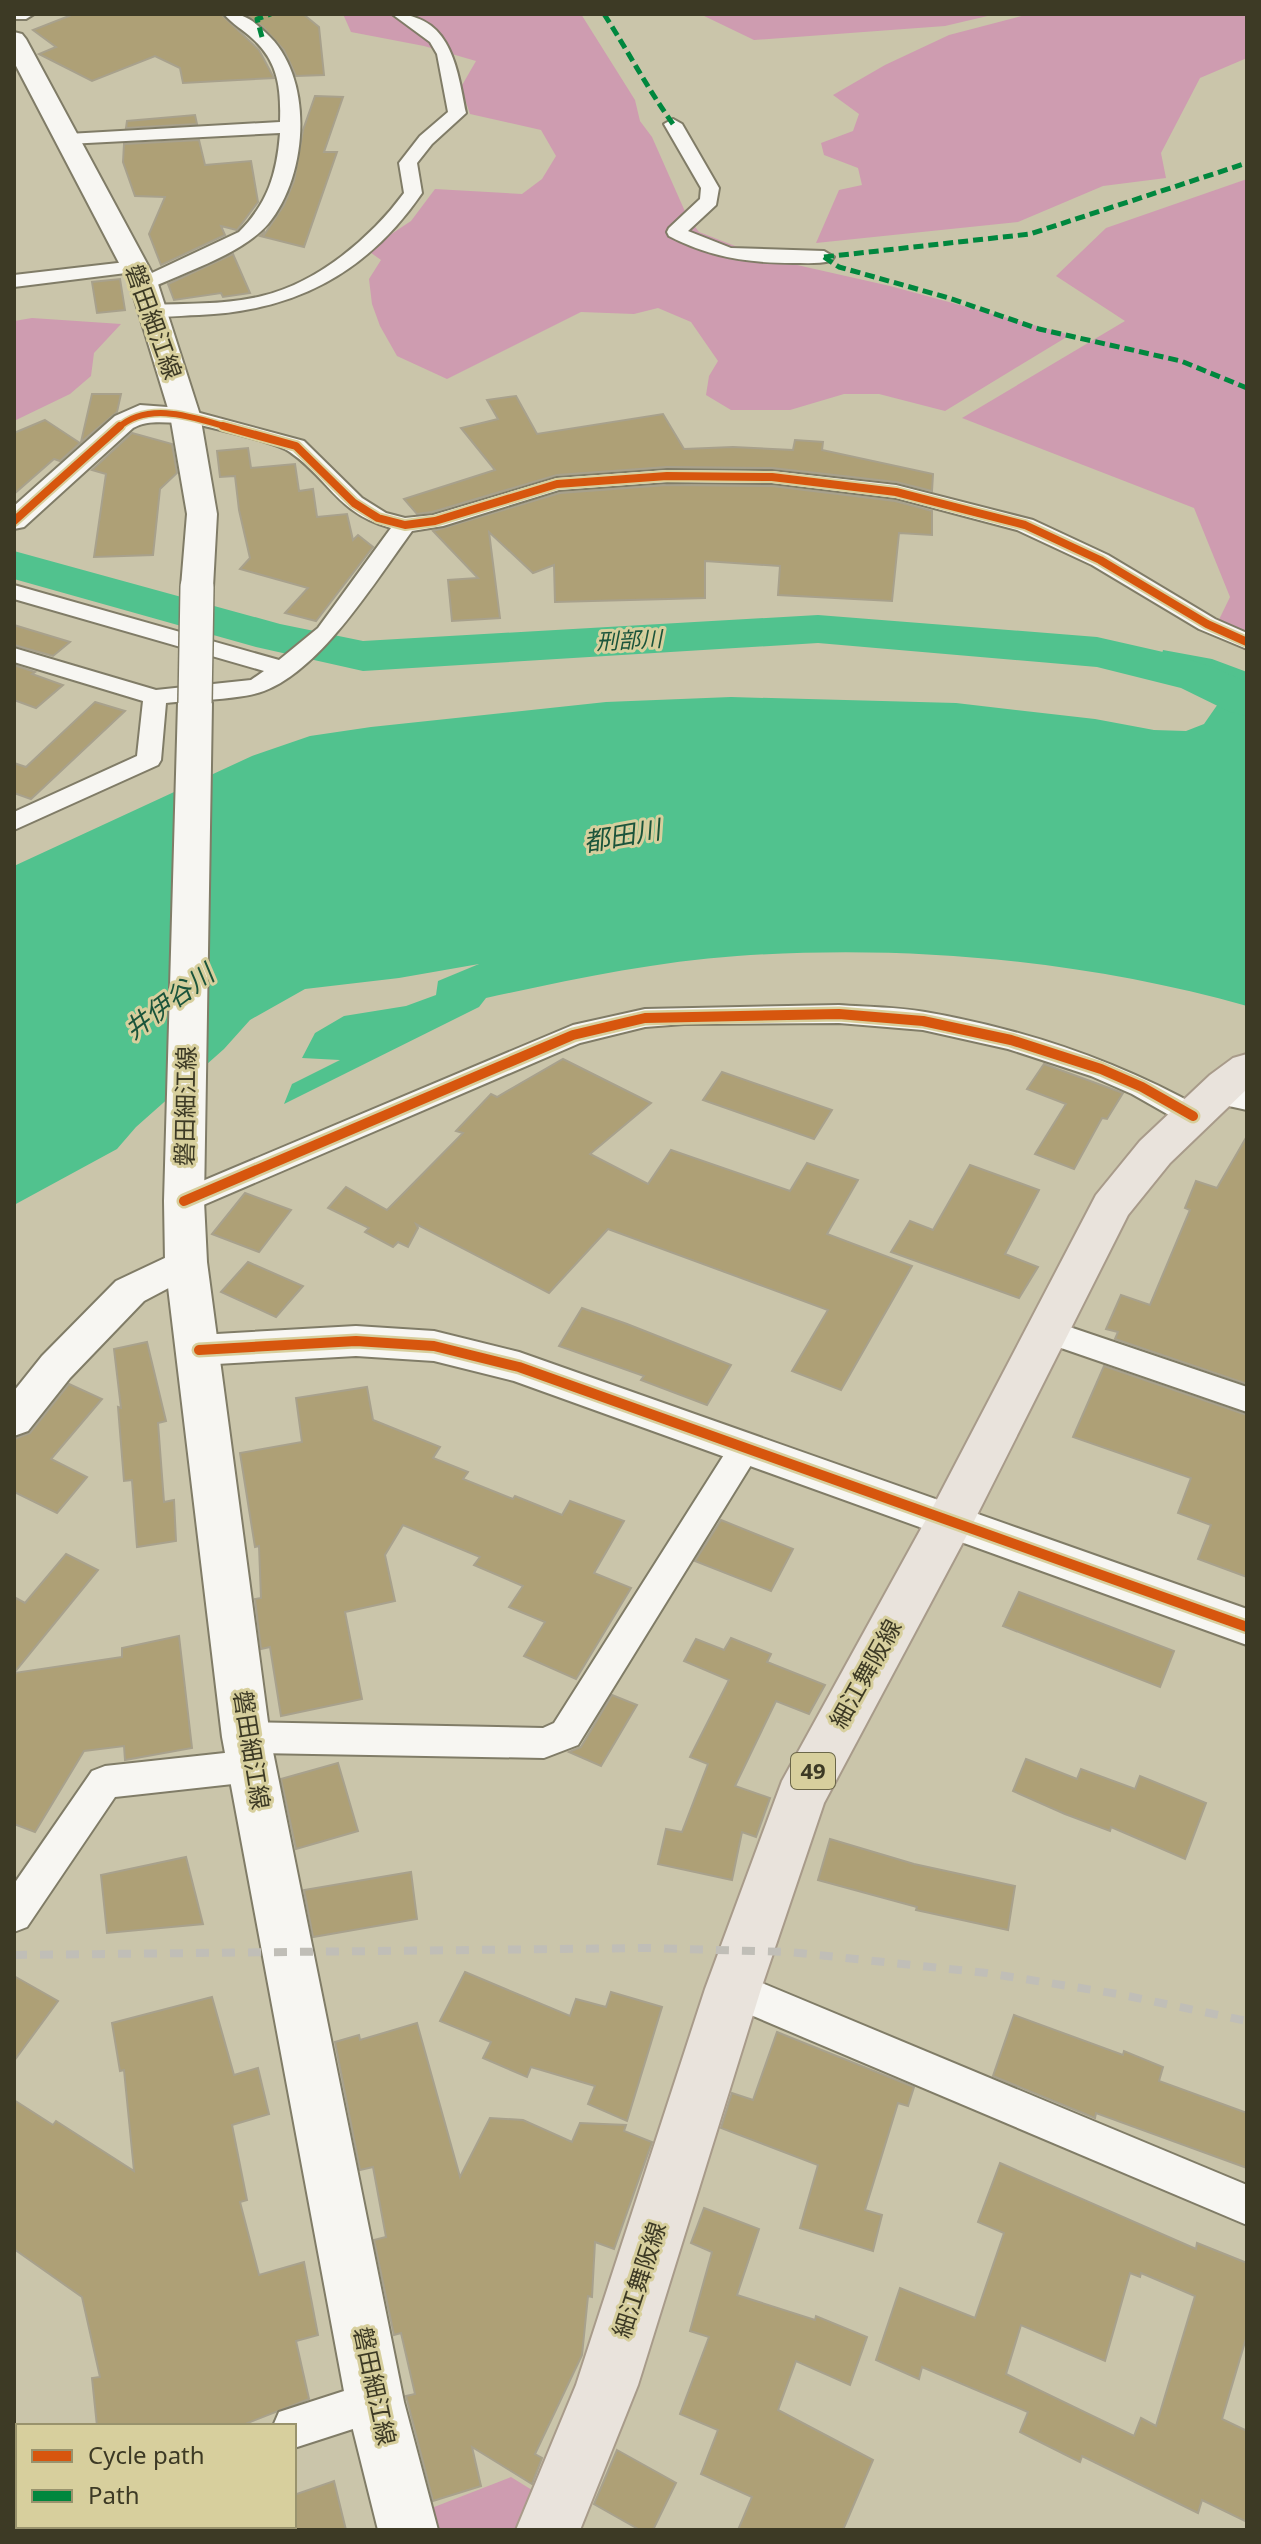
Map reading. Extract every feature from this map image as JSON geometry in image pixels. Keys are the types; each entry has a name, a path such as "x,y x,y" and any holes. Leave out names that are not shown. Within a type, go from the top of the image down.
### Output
{"main road":[{"name":"磐田細江線","path":"14,39 143,287 185,415 202,514 193,763 184,1191 186,1262 248,1751 375,2402 408,2530"},
{"name":"細江舞阪線","path":"548,2530 607,2385 733,1989 800,1797 951,1519 1111,1206 1155,1152 1225,1093"}],"street":[{"path":"14,14 26,14"},
{"path":"143,287 246,236 259,223 279,191 289,127 282,63 262,37 232,14"},
{"path":"14,281 143,287 268,301 303,288 373,240 402,210 413,193 408,163 426,140 457,113 446,54 436,39 400,14"},
{"path":"673,124 710,188 709,201 676,232 698,244 733,256 824,257"},
{"path":"68,139 289,127"},
{"path":"14,521 124,422 140,413 185,415 296,446 354,503 378,518 405,525 435,521 557,484 667,476 772,477 896,492 1025,525 1100,560 1207,624 1247,642"},
{"path":"14,655 155,697 257,686 287,666 326,633 405,525"},
{"path":"14,592 287,666"},
{"path":"14,822 149,760 155,697"},
{"path":"184,1191 573,1035 645,1018 738,1012 839,1014 923,1021 1011,1040 1101,1069 1142,1087 1225,1093"},
{"path":"14,1420 56,1367 130,1291 186,1262"},
{"path":"1046,1331 1247,1400"},
{"path":"199,1350 356,1341 434,1346 519,1367 1247,1627"},
{"path":"14,1915 105,1782 248,1751 544,1743 566,1734 745,1448"},
{"path":"733,1989 1247,2205"},
{"path":"296,2426 375,2402"}],"shaded area":[{"path":"343,14 581,14 635,100 640,121 652,137 687,216 699,232 766,258 890,286 1070,335 945,411 879,394 844,394 790,410 731,410 706,395 709,376 718,361 691,322 658,308 634,314 581,312 447,379 397,356 372,304 369,279 381,260 367,250 411,221 435,189 522,194 542,179 556,156 541,130 470,114 461,87 476,61 424,46 351,32"},
{"path":"700,14 996,14 945,26 754,40"},
{"path":"1029,14 1247,14 1247,58 1200,78 1161,153 1166,178 1103,186 1018,222 816,243 839,190 862,185 858,168 824,155 821,143 853,131 859,114 833,95 885,65 949,35"},
{"path":"1247,179 1247,640 1213,632 1230,597 1194,508 962,418 1125,321 1056,276 1106,228"},
{"path":"32,318 121,324 94,353 91,376 70,394 14,421 14,321"},
{"path":"511,2477 540,2495 521,2530 434,2530 429,2509"}],"water":[{"path":"1163,650 1212,659 1247,672 1247,1006 1122,977 994,959 865,952 705,959 611,972 486,998 479,1007 284,1104 292,1084 340,1060 302,1058 315,1033 344,1016 406,1006 436,995 438,981 479,964 399,978 305,989 250,1020 224,1049 136,1127 117,1149 14,1205 14,866 252,756 310,736 371,727 606,702 731,697 956,703 1095,719 1154,730 1186,731 1204,724 1220,701 1209,690 1156,677"}],"building":[{"path":"74,14 221,14 259,50 274,78 183,83 180,68 155,56 92,81 39,54 56,47 33,30"},
{"path":"245,14 303,14 319,27 324,75 296,76 284,50 262,26"},
{"path":"315,96 343,97 324,152 337,152 304,247 260,236 264,232 264,235 284,205 294,181 303,130"},
{"path":"195,115 197,124 126,128 127,121"},
{"path":"199,140 205,165 251,161 258,202 237,230 221,226 225,235 161,265 149,234 165,197 135,196 123,162 124,144"},
{"path":"233,254 250,293 223,297 221,293 174,300 168,284"},
{"path":"120,279 125,310 97,313 92,282"},
{"path":"92,394 121,394 117,412 81,442"},
{"path":"516,396 537,434 663,414 684,449 733,447 793,450 795,440 823,442 822,450 933,474 932,491 896,482 772,468 667,467 557,475 417,514 404,499 495,470 461,428 498,419 487,400"},
{"path":"45,420 80,443 60,461 54,459 14,494 14,433"},
{"path":"132,433 172,444 177,473 160,489 153,555 94,557 106,474 92,470"},
{"path":"248,448 251,468 295,464 299,491 313,489 317,517 347,514 353,540 358,535 373,547 316,621 285,613 308,588 240,569 250,558 235,476 220,477 217,451"},
{"path":"667,485 772,486 895,501 932,511 932,535 899,533 892,601 778,595 780,566 705,561 705,598 555,602 554,565 533,573 489,532 500,618 452,621 448,580 478,578 433,531 560,493"},
{"path":"14,625 70,642 53,656 14,645"},
{"path":"14,665 63,685 36,708 14,700"},
{"path":"95,702 125,711 31,799 14,793 14,763 26,767"},
{"path":"563,1059 651,1103 590,1154 648,1184 671,1150 790,1191 807,1163 858,1180 827,1234 912,1266 841,1390 792,1371 828,1310 608,1229 549,1293 416,1224 418,1228 408,1247 398,1242 393,1247 365,1232 369,1228 328,1208 346,1187 387,1210 463,1133 456,1131 491,1094 497,1097"},
{"path":"1044,1064 1123,1093 1107,1119 1102,1118 1074,1169 1035,1154 1066,1104 1027,1089"},
{"path":"722,1072 832,1110 814,1139 703,1100"},
{"path":"1247,1136 1247,1384 1115,1339 1118,1332 1106,1329 1121,1295 1150,1305 1190,1210 1185,1208 1196,1181 1217,1188"},
{"path":"970,1165 1039,1190 1005,1254 1038,1267 1019,1298 891,1252 910,1221 933,1230"},
{"path":"245,1193 291,1210 259,1252 212,1234"},
{"path":"248,1262 303,1286 276,1317 221,1292"},
{"path":"582,1308 731,1365 707,1405 641,1380 644,1376 559,1346"},
{"path":"147,1342 166,1421 158,1423 164,1502 174,1500 176,1541 137,1547 132,1480 124,1481 118,1407 121,1408 114,1349"},
{"path":"1104,1366 1247,1415 1247,1577 1198,1559 1211,1525 1178,1513 1191,1478 1073,1437"},
{"path":"69,1384 102,1399 51,1459 87,1477 57,1513 14,1492 14,1439 30,1433"},
{"path":"367,1387 373,1420 440,1447 433,1458 468,1472 463,1479 562,1515 570,1501 624,1521 594,1573 631,1588 576,1679 524,1656 545,1622 509,1607 523,1586 474,1565 480,1557 403,1525 385,1555 395,1601 345,1612 362,1699 281,1716 270,1647 261,1649 255,1599 261,1598 259,1546 255,1547 240,1453 302,1442 296,1398"},
{"path":"721,1520 793,1549 771,1591 695,1561"},
{"path":"66,1554 98,1570 14,1673 14,1597 25,1603"},
{"path":"1019,1592 1174,1651 1160,1687 1003,1626"},
{"path":"179,1636 192,1748 125,1760 124,1746 84,1751 35,1832 14,1824 14,1673 122,1657 122,1648"},
{"path":"731,1638 771,1654 767,1662 825,1685 809,1714 776,1701 735,1786 770,1798 756,1837 742,1832 732,1880 658,1864 666,1829 682,1832 708,1764 690,1757 729,1680 684,1661 696,1639 724,1650"},
{"path":"612,1695 637,1705 601,1766 569,1752 581,1747"},
{"path":"1026,1759 1077,1779 1081,1769 1135,1789 1140,1776 1206,1803 1185,1859 1111,1827 1110,1831 1013,1791"},
{"path":"338,1763 358,1831 296,1849 281,1779"},
{"path":"830,1839 914,1864 1015,1886 1008,1930 916,1910 917,1907 818,1880"},
{"path":"186,1857 203,1924 107,1933 101,1875"},
{"path":"411,1872 417,1919 313,1937 304,1890"},
{"path":"465,1972 570,2016 576,1999 606,2007 611,1992 662,2007 627,2121 588,2104 595,2086 531,2067 527,2077 483,2058 491,2042 440,2021"},
{"path":"14,1976 58,2001 14,2061"},
{"path":"212,1997 234,2075 258,2068 269,2114 232,2125 247,2200 240,2202 259,2275 304,2262 318,2335 296,2341 309,2399 245,2424 97,2424 92,2378 100,2377 82,2297 14,2249 14,2100 53,2125 56,2121 134,2171 124,2070 120,2071 112,2023"},
{"path":"1014,2015 1163,2067 1159,2081 1247,2113 1247,2168 1096,2113 1095,2118 993,2076"},
{"path":"417,2023 460,2177 490,2118 523,2120 572,2142 580,2123 626,2125 624,2131 652,2142 614,2249 595,2242 592,2297 588,2296 582,2355 535,2454 542,2458 532,2484 472,2447 481,2486 433,2501 406,2396 415,2394 401,2333 394,2335 374,2240 386,2237 373,2167 360,2170 335,2042 359,2035 360,2040"},
{"path":"777,2032 914,2087 908,2106 898,2103 865,2210 882,2215 873,2251 800,2228 818,2165 721,2128 732,2093 753,2100"},
{"path":"1000,2163 1196,2249 1197,2243 1247,2263 1247,2335 1222,2419 1247,2431 1247,2522 1202,2500 1198,2513 1082,2456 1080,2462 1020,2432 1028,2412 922,2367 919,2379 876,2360 900,2288 975,2318 1004,2233 978,2222","holes":["1130,2273 1140,2277 1141,2273 1195,2296 1156,2426 1141,2418 1134,2436 1006,2374 1021,2325 1105,2361"]},
{"path":"704,2208 759,2229 737,2295 815,2320 816,2316 867,2337 850,2385 796,2361 778,2410 873,2460 843,2530 738,2530 752,2497 701,2474 718,2430 680,2414 709,2337 690,2331 712,2252 691,2243"},
{"path":"617,2450 676,2483 653,2530 640,2530 594,2504"},
{"path":"334,2481 346,2530 294,2530 296,2494"}],"waterway":[{"name":"刑部川","path":"14,565 273,637 363,656 818,629 1097,652 1155,664 1198,678 1247,701"}],"railway":[{"path":"14,1955 649,1948 790,1952 987,1973 1118,1994 1247,2021"}],"marked path":[{"path":"262,37 257,19 271,14"},
{"path":"604,14 639,68 643,82 673,124"},
{"path":"824,257 1030,234 1247,163"},
{"path":"824,257 839,267 949,298 1039,329 1181,361 1247,388"}],"cycle path":[{"path":"14,521 124,422 140,413 185,415 296,446 354,503 378,518 405,525 435,521 557,484 667,476 772,477 896,492 1025,525 1100,560 1207,624 1247,642"},
{"path":"184,1201 573,1035 645,1018 839,1014 923,1021 1011,1040 1101,1069 1142,1087 1193,1116"},
{"path":"199,1350 356,1341 434,1346 519,1367 1247,1627"}],"water label":[{"name":"都田川","path":"622,836"},
{"name":"井伊谷川","path":"169,1002"}]}
